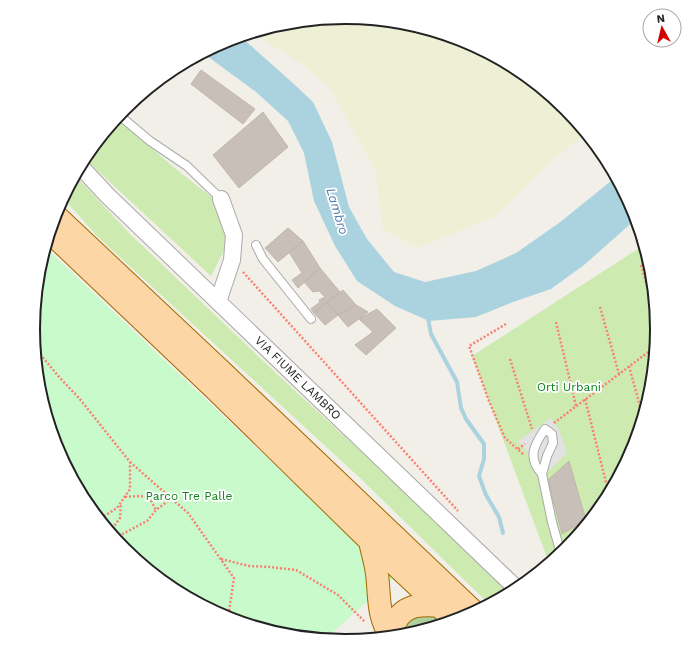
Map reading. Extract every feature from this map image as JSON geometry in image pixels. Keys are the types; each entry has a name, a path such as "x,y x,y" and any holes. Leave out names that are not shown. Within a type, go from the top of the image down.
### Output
{"main road":[{"path":"60,221 221,371 469,608"},
{"path":"54,236 214,388 370,541 447,613"},
{"path":"370,541 377,574 379,609 387,631"},
{"path":"393,630 395,622 402,612 414,606 428,605 447,613"}],"street":[{"name":"VIA FIUME LAMBRO","path":"84,171 107,196 512,584"},
{"path":"218,302 232,260 234,235 221,199"}],"lane":[{"path":"124,119 150,141 187,166 221,199"},
{"path":"256,245 263,259 311,319"},
{"path":"542,474 535,467 533,451 536,441 545,429 552,434 553,443 547,456 542,474 559,547"}],"path":[{"path":"232,260 460,513"},
{"path":"641,265 646,281"},
{"path":"600,307 619,374"},
{"path":"556,322 576,406"},
{"path":"506,324 469,346 489,401 505,438 518,449 649,352"},
{"path":"42,356 79,398 130,462 188,513 234,578 229,611"},
{"path":"510,359 534,437"},
{"path":"629,366 640,407"},
{"path":"585,399 607,485"},
{"path":"104,516 117,508 130,489 130,462"},
{"path":"124,497 149,497 156,510"},
{"path":"120,535 147,521 156,510 172,498"},
{"path":"113,527 120,518 121,502"},
{"path":"221,559 249,566 296,570 338,595 368,626"}],"green space":[{"path":"345,24 385,27 424,34 480,55 514,75 531,87 561,113 582,137 550,163 494,217 417,248 383,230 375,170 331,90 302,64 257,37 305,27"},
{"path":"121,122 171,165 220,204 227,245 211,276 89,163 103,143"},
{"path":"79,179 129,233 505,588 485,600 359,477 98,237 67,203"},
{"name":"Orti Urbani","path":"639,248 647,289 650,329 647,369 640,408 627,446 609,482 587,515 561,545 547,557 472,356"},
{"name":"Parco Tre Palle","path":"50,251 394,578 331,633 305,631 266,624 210,603 159,571 129,545 103,515 71,464 50,408 43,369 40,329 43,289"},
{"path":"432,610 441,619 403,628 408,614"}],"shaded area":[{"path":"551,418 559,430 567,453 546,474 518,441"}],"water":[{"name":"Lambro","path":"245,41 313,102 332,142 349,207 367,239 394,272 425,282 476,271 516,253 559,223 611,181 619,194 631,223 584,265 551,289 476,317 429,321 395,306 357,281 335,246 314,201 304,153 288,121 256,92 208,56"}],"building":[{"path":"201,70 255,109 243,124 191,84"},
{"path":"263,112 288,147 239,188 213,155"},
{"path":"288,228 303,241 278,262 265,248"},
{"path":"303,241 320,268 298,288 292,280 302,273 289,252"},
{"path":"320,268 340,292 314,313 311,309 320,302 319,300 325,297 319,291 313,292 304,282"},
{"path":"343,290 356,305 338,315 327,302"},
{"path":"327,302 338,315 325,325 314,313"},
{"path":"356,305 368,312 348,327 338,315"},
{"path":"377,309 396,328 366,355 355,345 373,332 359,319"},
{"path":"569,461 585,517 579,524 562,534 548,480"}],"waterway":[{"path":"428,318 431,334 457,382 461,408 466,419 484,444 484,459 479,476 486,495 499,517 503,533"}]}
